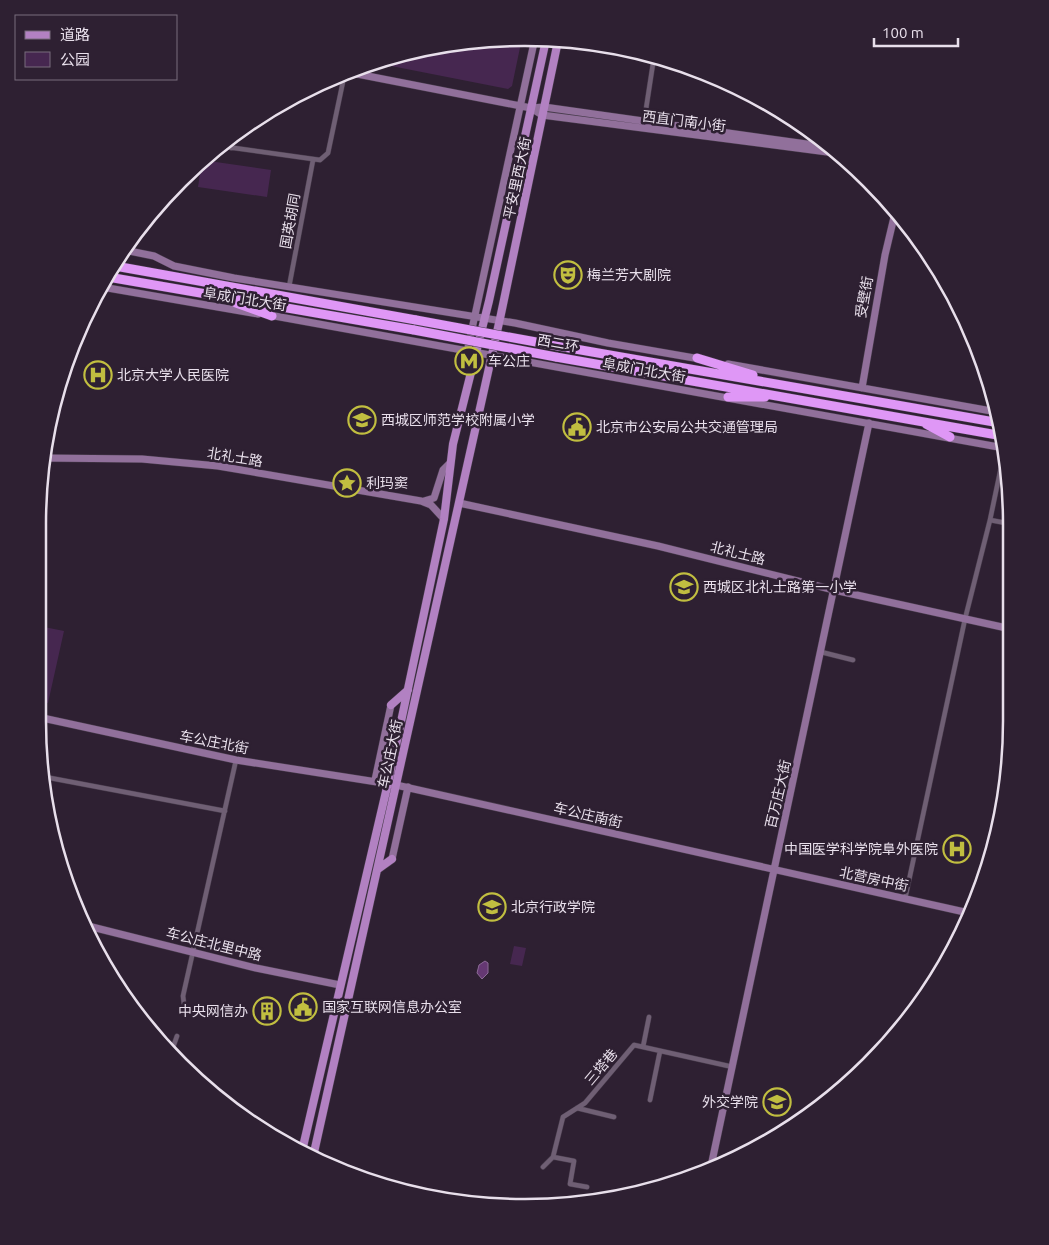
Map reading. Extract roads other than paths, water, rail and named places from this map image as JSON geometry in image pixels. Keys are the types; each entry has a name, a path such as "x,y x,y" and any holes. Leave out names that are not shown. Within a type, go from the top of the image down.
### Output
{"highway":[{"name":"西二环","path":"121,267 415,325 556,357 787,396 995,434"},
{"name":"西二环","path":"115,278 558,346 991,422"},
{"path":"210,294 272,316"},
{"path":"697,358 789,386"},
{"path":"728,397 787,396"},
{"path":"919,421 950,437"}],"main road":[{"name":"平安里西大街","path":"471,353 484,318 545,47"},
{"name":"平安里西大街","path":"491,356 557,47"},
{"name":"车公庄大街","path":"305,1145 340,985 388,783 444,519 449,464 471,353"},
{"name":"车公庄大街","path":"315,1150 491,356"},
{"path":"391,705 408,690"},
{"path":"378,869 392,859"}],"street":[{"path":"471,353 474,317 533,46"},
{"path":"644,125 653,64"},
{"name":"西直门南小街","path":"362,75 531,108 544,107 644,125 824,151"},
{"path":"231,148 320,160 328,153 344,82"},
{"name":"西直门南小街","path":"531,108 542,115 817,146"},
{"name":"国英胡同","path":"289,287 312,160"},
{"name":"受壁街","path":"862,388 885,255 894,221"},
{"name":"阜成门北大街","path":"132,252 154,256 174,266 289,287 564,332 608,343 989,410"},
{"name":"阜成门北大街","path":"108,288 728,397 996,446"},
{"name":"百万庄大街","path":"712,1160 870,423"},
{"name":"北礼士路","path":"51,458 142,459 218,466 421,501 431,505 444,519"},
{"path":"421,501 434,498 443,470 449,464"},
{"path":"905,899 965,619 1000,472"},
{"name":"北礼士路","path":"458,503 658,546 834,590 1003,627"},
{"path":"990,520 1003,522"},
{"path":"821,652 853,660"},
{"path":"375,780 391,705"},
{"name":"车公庄北街","path":"46,719 236,760 396,784"},
{"path":"184,1004 182,996 194,952 236,760"},
{"path":"50,778 225,811"},
{"name":"车公庄南街","path":"396,784 774,870"},
{"path":"392,859 408,787"},
{"name":"北营房中街","path":"774,870 962,912"},
{"name":"车公庄北里中路","path":"94,927 340,985"},
{"path":"649,1018 643,1047 733,1067"},
{"path":"174,1046 177,1036"},
{"name":"三塔巷","path":"553,1157 563,1117 585,1103 634,1045 643,1047"},
{"path":"650,1100 660,1051"},
{"path":"577,1108 614,1117"},
{"path":"543,1167 553,1157 574,1161 570,1184 587,1188"}],"place":[{"name":"梅兰芳大剧院","path":"568,275"},
{"name":"车公庄","path":"469,361"},
{"name":"北京大学人民医院","path":"98,375"},
{"name":"西城区师范学校附属小学","path":"362,420"},
{"name":"北京市公安局公共交通管理局","path":"577,427"},
{"name":"利玛窦","path":"347,483"},
{"name":"西城区北礼士路第一小学","path":"684,587"},
{"name":"中国医学科学院阜外医院","path":"957,849"},
{"name":"北京行政学院","path":"492,907"},
{"name":"国家互联网信息办公室","path":"303,1007"},
{"name":"中央网信办","path":"267,1011"},
{"name":"外交学院","path":"777,1102"}]}
